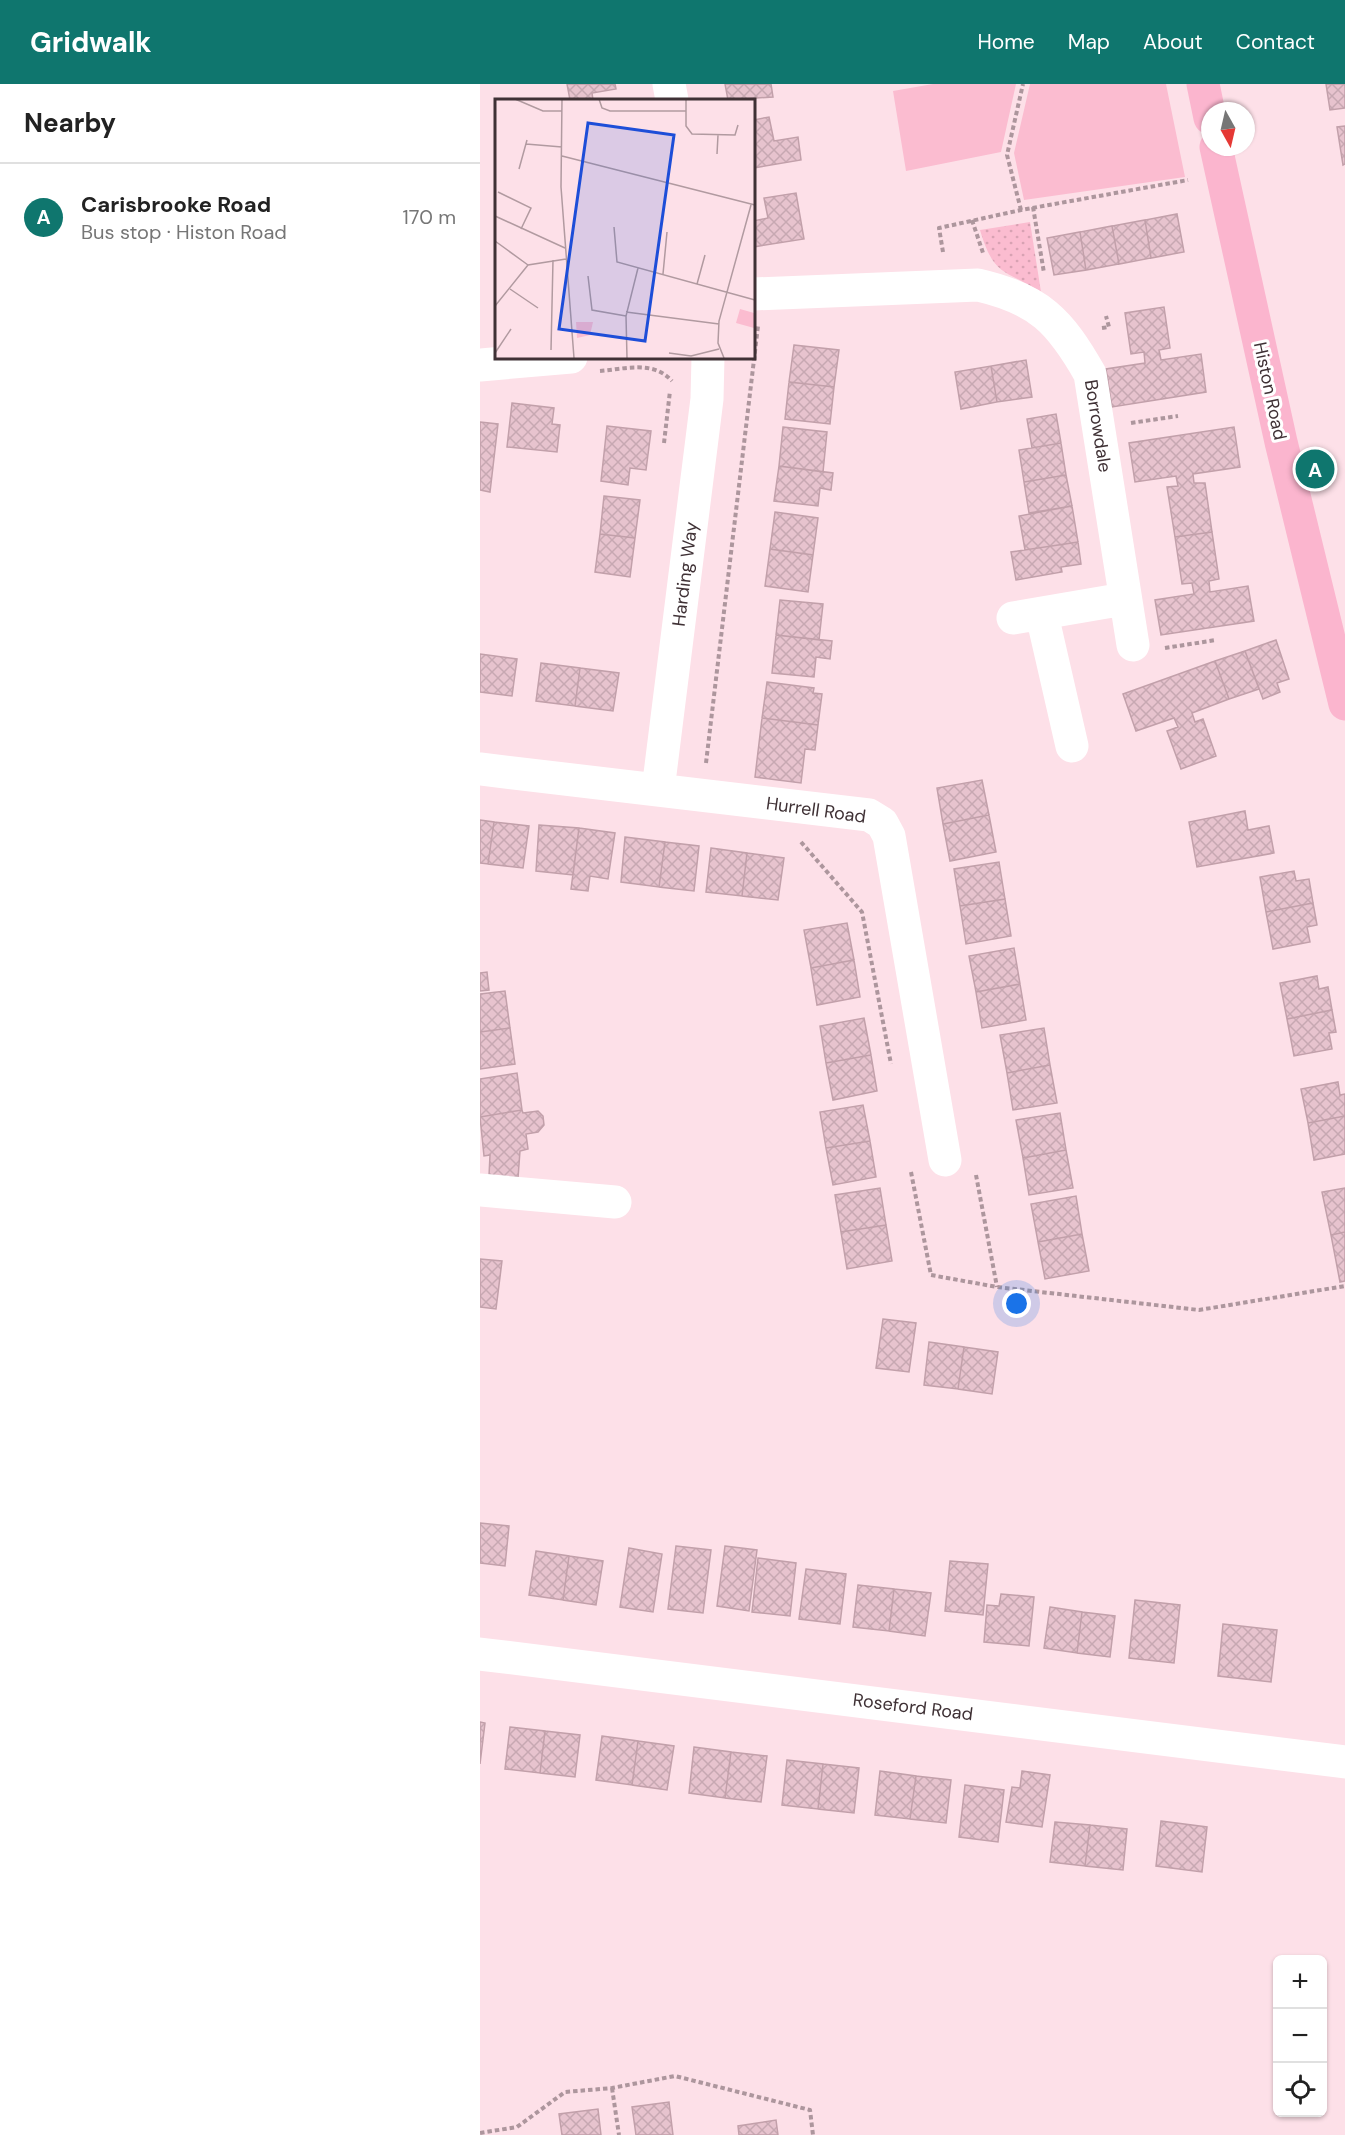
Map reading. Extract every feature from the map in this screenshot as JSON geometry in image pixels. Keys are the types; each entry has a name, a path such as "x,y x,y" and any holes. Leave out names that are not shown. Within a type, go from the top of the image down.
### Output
{"main road":[{"path":"1203,84 1207,102"},
{"name":"Histon Road","path":"1218,156 1281,442 1345,704"}],"street":[{"path":"669,84 672,99"},
{"name":"Borrowdale","path":"755,309 950,285 986,287 1028,302 1050,316 1074,344 1090,374 1124,599 1143,648"},
{"name":"Harding Way","path":"658,790 707,399 708,358"},
{"path":"480,365 582,365"},
{"path":"1072,746 1027,616 1124,599"},
{"name":"Hurrell Road","path":"480,769 869,814 882,823 889,836 960,1165"},
{"path":"486,1190 615,1202"},
{"name":"Roseford Road","path":"480,1654 1345,1762"}],"path":[{"path":"1021,210 1007,155 1023,84"},
{"path":"950,285 939,228 1033,207 1190,180"},
{"path":"1033,207 1046,282"},
{"path":"705,770 750,358"},
{"path":"582,365 646,367 659,370 672,380 663,450"},
{"path":"1119,425 1178,416"},
{"path":"1143,648 1216,640"},
{"path":"797,838 862,912 893,1076"},
{"path":"960,1165 997,1287"},
{"path":"911,1170 931,1275 997,1287 1199,1310 1345,1286"},
{"path":"480,2133 517,2127 565,2092 612,2088 675,2076 810,2110 813,2135"},
{"path":"612,2088 619,2135"}],"shaded area":[{"path":"933,84 1016,84 1001,152 906,171 893,91"},
{"path":"1030,84 1166,84 1185,177 1024,200 1014,153"},
{"path":"1030,222 1041,292 1009,275 996,264 990,256 980,230"}],"building":[{"path":"567,84 615,84 616,89 592,93 593,99 570,99"},
{"path":"725,84 771,84 773,97 728,99"},
{"path":"1326,84 1345,84 1345,108 1330,110"},
{"path":"769,117 774,141 798,137 801,160 754,168 754,120"},
{"path":"1345,126 1345,164 1343,165 1337,127"},
{"path":"796,193 804,239 754,247 754,221 768,218 764,198"},
{"path":"1177,214 1184,252 1151,258 1145,220"},
{"path":"1145,220 1151,258 1119,264 1112,226"},
{"path":"1112,226 1119,264 1086,270 1080,232"},
{"path":"1080,232 1086,270 1054,275 1047,238"},
{"path":"1164,307 1170,348 1159,350 1161,360 1201,354 1206,392 1112,407 1106,369 1145,363 1144,352 1131,354 1125,313"},
{"path":"794,345 839,350 834,387 789,382"},
{"path":"1026,360 1032,397 997,402 991,366"},
{"path":"991,366 997,402 961,409 955,372"},
{"path":"789,382 834,387 830,424 785,419"},
{"path":"512,403 554,408 552,424 560,425 557,452 507,447"},
{"path":"1056,414 1061,443 1032,448 1027,419"},
{"path":"480,422 498,424 490,492 480,490"},
{"path":"607,426 651,431 646,470 630,468 628,485 601,481"},
{"path":"783,427 827,432 823,472 779,466"},
{"path":"1234,427 1240,467 1193,474 1194,483 1205,483 1212,532 1175,537 1167,487 1178,486 1176,476 1135,482 1129,443"},
{"path":"1061,443 1066,475 1024,482 1019,450"},
{"path":"779,466 833,473 831,490 820,488 818,506 774,501"},
{"path":"1066,475 1072,506 1029,513 1024,482"},
{"path":"604,496 640,500 635,538 600,534"},
{"path":"1072,506 1078,542 1025,550 1019,516"},
{"path":"775,512 818,518 813,555 770,549"},
{"path":"1212,532 1219,579 1209,581 1210,592 1248,586 1254,621 1161,635 1155,600 1194,594 1192,583 1182,584 1175,537"},
{"path":"600,534 635,538 630,577 595,572"},
{"path":"1078,542 1081,564 1061,567 1062,572 1016,580 1011,552"},
{"path":"770,549 813,555 808,592 765,586"},
{"path":"780,600 823,604 819,640 776,635"},
{"path":"776,635 832,641 830,659 816,657 814,677 772,673"},
{"path":"1276,640 1289,679 1277,683 1280,692 1263,699 1245,651"},
{"path":"1245,651 1259,689 1229,699 1215,661"},
{"path":"480,654 517,659 512,696 480,692"},
{"path":"1215,661 1229,699 1192,713 1195,722 1203,719 1216,756 1181,769 1167,731 1178,727 1174,718 1136,731 1123,694"},
{"path":"541,663 580,668 575,706 536,701"},
{"path":"580,668 619,673 613,711 575,706"},
{"path":"767,682 814,688 813,693 822,694 818,725 762,718"},
{"path":"762,718 818,725 815,750 805,749 801,783 755,777"},
{"path":"982,780 989,815 943,824 937,788"},
{"path":"1245,811 1248,830 1269,826 1274,853 1197,867 1189,822"},
{"path":"989,815 996,852 950,861 943,824"},
{"path":"480,820 494,822 488,864 480,863"},
{"path":"494,822 529,826 523,868 488,864"},
{"path":"539,825 579,828 573,875 536,871"},
{"path":"579,828 615,833 608,879 590,876 588,891 571,889"},
{"path":"625,837 665,842 659,887 621,882"},
{"path":"665,842 699,846 694,891 659,887"},
{"path":"711,848 747,853 742,896 706,892"},
{"path":"747,853 784,858 778,900 742,896"},
{"path":"999,862 1005,899 960,906 954,869"},
{"path":"1294,871 1296,881 1309,879 1313,903 1266,912 1260,877"},
{"path":"1005,899 1011,936 966,944 960,906"},
{"path":"1313,903 1317,925 1307,927 1310,942 1273,949 1266,912"},
{"path":"847,923 854,960 811,968 804,930"},
{"path":"1014,948 1020,984 976,992 969,956"},
{"path":"854,960 860,997 817,1005 811,968"},
{"path":"487,972 489,990 480,991 480,973"},
{"path":"1317,976 1319,989 1328,987 1332,1010 1287,1019 1280,983"},
{"path":"1020,984 1026,1020 982,1028 976,992"},
{"path":"505,991 510,1028 480,1032 480,994"},
{"path":"1332,1010 1336,1032 1329,1033 1332,1049 1294,1056 1287,1019"},
{"path":"864,1018 871,1055 826,1063 820,1026"},
{"path":"510,1028 515,1064 480,1069 480,1032"},
{"path":"1044,1028 1050,1065 1007,1073 1000,1035"},
{"path":"871,1055 877,1091 833,1100 826,1063"},
{"path":"1050,1065 1057,1103 1013,1110 1007,1073"},
{"path":"517,1073 522,1110 480,1117 480,1079"},
{"path":"1338,1082 1340,1095 1345,1094 1345,1116 1308,1123 1301,1089"},
{"path":"863,1105 870,1141 826,1148 820,1112"},
{"path":"522,1110 523,1113 538,1111 543,1116 544,1125 538,1132 526,1134 528,1149 520,1151 518,1178 489,1176 490,1155 484,1156 480,1117"},
{"path":"1060,1113 1066,1150 1023,1158 1016,1120"},
{"path":"1345,1116 1345,1154 1314,1160 1308,1123"},
{"path":"870,1141 876,1177 833,1185 826,1148"},
{"path":"1066,1150 1073,1188 1029,1195 1023,1158"},
{"path":"880,1188 886,1225 841,1232 835,1195"},
{"path":"1345,1188 1345,1232 1331,1235 1322,1192"},
{"path":"1076,1196 1082,1234 1038,1242 1031,1204"},
{"path":"886,1225 892,1261 847,1269 841,1232"},
{"path":"1345,1232 1345,1281 1340,1282 1331,1235"},
{"path":"1082,1234 1089,1271 1045,1279 1038,1242"},
{"path":"480,1259 502,1261 496,1309 480,1307"},
{"path":"883,1319 916,1323 909,1372 876,1368"},
{"path":"929,1342 964,1347 958,1389 924,1385"},
{"path":"964,1347 998,1352 992,1394 958,1389"},
{"path":"480,1523 509,1526 505,1566 480,1563"},
{"path":"676,1546 711,1550 703,1613 668,1609"},
{"path":"725,1546 757,1550 749,1611 717,1606"},
{"path":"629,1548 662,1554 653,1612 620,1607"},
{"path":"536,1551 569,1556 563,1600 529,1595"},
{"path":"569,1556 603,1561 596,1605 563,1600"},
{"path":"758,1558 796,1563 790,1616 752,1612"},
{"path":"950,1561 988,1564 983,1615 945,1611"},
{"path":"806,1569 846,1574 840,1624 799,1619"},
{"path":"858,1585 894,1589 889,1631 853,1627"},
{"path":"894,1589 931,1593 925,1636 889,1631"},
{"path":"1001,1594 1034,1597 1029,1646 984,1642 987,1605 999,1606"},
{"path":"1135,1600 1180,1605 1174,1663 1129,1658"},
{"path":"1050,1607 1082,1612 1077,1653 1044,1648"},
{"path":"1082,1612 1115,1616 1110,1657 1077,1653"},
{"path":"1223,1624 1277,1630 1271,1682 1218,1676"},
{"path":"480,1722 485,1723 480,1764"},
{"path":"510,1727 545,1731 540,1773 505,1769"},
{"path":"545,1731 580,1735 575,1777 540,1773"},
{"path":"602,1736 638,1741 632,1785 596,1780"},
{"path":"638,1741 674,1746 667,1790 632,1785"},
{"path":"694,1747 731,1752 725,1798 689,1793"},
{"path":"731,1752 767,1756 761,1802 725,1798"},
{"path":"787,1760 823,1764 818,1809 782,1805"},
{"path":"823,1764 859,1768 854,1813 818,1809"},
{"path":"880,1771 916,1776 910,1819 875,1815"},
{"path":"1022,1771 1050,1775 1042,1827 1006,1822 1012,1787 1020,1788"},
{"path":"916,1776 951,1780 946,1823 910,1819"},
{"path":"965,1785 1004,1790 998,1842 959,1837"},
{"path":"1161,1821 1207,1827 1202,1872 1156,1866"},
{"path":"1055,1822 1090,1825 1085,1866 1050,1862"},
{"path":"1090,1825 1127,1829 1123,1870 1085,1866"},
{"path":"669,2102 673,2135 636,2135 632,2107"},
{"path":"598,2109 601,2135 562,2135 559,2114"},
{"path":"776,2120 778,2135 739,2135 738,2126"}],"place":[{"name":"Carisbrooke Road","path":"1315,469"}]}
